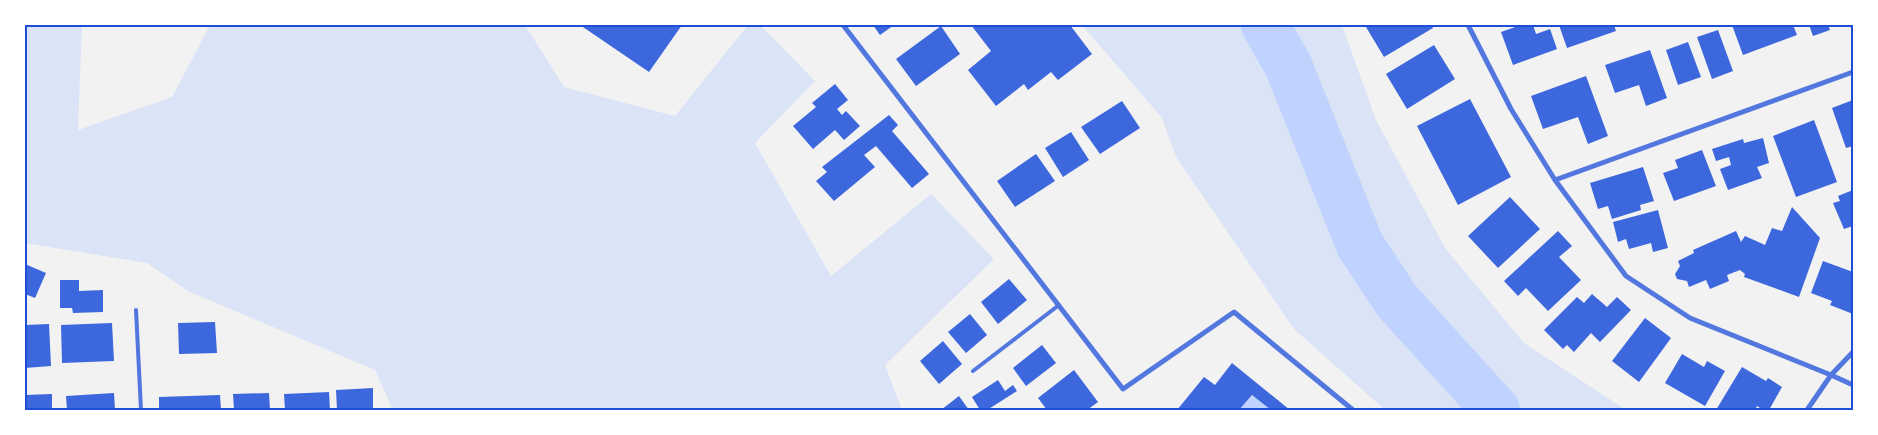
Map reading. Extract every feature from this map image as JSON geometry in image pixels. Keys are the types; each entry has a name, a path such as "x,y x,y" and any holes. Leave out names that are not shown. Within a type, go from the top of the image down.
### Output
{"street":[{"path":"844,25 1123,389 1234,312 1353,410"},
{"path":"1468,25 1511,109 1555,180 1626,276 1690,318 1853,385"},
{"path":"1555,180 1853,72"},
{"path":"1807,410 1831,375 1853,352"}],"lane":[{"path":"973,372 1059,305"},
{"path":"136,310 141,410"}],"shaded area":[{"path":"25,25 82,25 78,130 172,97 210,25 525,25 564,87 675,116 748,25 760,25 815,81 755,143 831,276 931,194 994,259 885,365 902,410 393,410 375,370 188,291 147,263 25,243"},
{"path":"1082,25 1342,25 1376,120 1445,248 1524,343 1626,410 1385,410 1294,329 1176,157 1162,118"}],"water":[{"path":"1252,395 1271,410 1239,410"}],"building":[{"path":"580,25 682,25 649,72"},
{"path":"873,25 894,25 880,35"},
{"path":"971,25 1070,25 1092,54 1058,80 1051,72 1028,90 1024,84 996,106 968,70 991,51"},
{"path":"1370,25 1432,25 1433,28 1384,57 1366,27"},
{"path":"1521,25 1533,25 1536,34 1550,29 1557,49 1513,65 1501,32"},
{"path":"1559,25 1614,25 1616,31 1567,48"},
{"path":"1732,25 1793,25 1797,35 1743,55"},
{"path":"1809,25 1828,25 1830,30 1813,36"},
{"path":"941,26 960,54 916,86 896,59"},
{"path":"1718,30 1733,71 1712,79 1697,37"},
{"path":"1688,42 1701,77 1678,85 1666,50"},
{"path":"1434,45 1455,79 1407,109 1386,74"},
{"path":"1650,50 1667,98 1646,106 1639,85 1615,93 1605,65"},
{"path":"1586,76 1608,136 1588,144 1578,117 1543,129 1531,96"},
{"path":"835,84 848,100 837,109 842,115 846,111 860,126 844,140 835,130 813,149 793,126 816,107 812,103"},
{"path":"1470,99 1511,177 1458,205 1417,126"},
{"path":"1853,100 1853,146 1846,148 1832,108"},
{"path":"1122,101 1140,128 1100,154 1081,127"},
{"path":"889,115 898,125 892,131 929,174 912,188 876,146 864,155 875,167 834,201 816,181 827,172 822,167"},
{"path":"1814,120 1837,182 1796,197 1773,136"},
{"path":"1071,132 1089,160 1063,177 1045,148"},
{"path":"1763,138 1769,163 1757,167 1762,178 1728,190 1720,169 1731,165 1729,157 1716,161 1712,149 1743,139 1744,143"},
{"path":"1702,150 1716,186 1674,201 1663,173 1678,168 1675,160"},
{"path":"1036,154 1055,181 1015,207 997,181"},
{"path":"1643,167 1654,201 1640,205 1641,210 1612,219 1608,206 1598,209 1590,183"},
{"path":"1853,190 1853,226 1844,229 1833,203 1840,201 1838,196"},
{"path":"1510,197 1540,229 1498,268 1468,236"},
{"path":"1792,207 1820,238 1799,297 1744,277 1745,274 1740,270 1727,275 1729,281 1710,289 1706,280 1689,287 1687,281 1677,279 1675,274 1680,266 1678,261 1694,253 1693,250 1736,231 1741,242 1745,236 1765,245 1772,228 1782,231"},
{"path":"1658,210 1668,248 1653,252 1651,243 1629,249 1626,239 1618,242 1613,222"},
{"path":"1558,231 1572,246 1559,257 1581,280 1548,311 1526,288 1518,296 1504,281"},
{"path":"1823,261 1853,272 1853,314 1830,305 1832,301 1811,293"},
{"path":"25,264 46,273 35,298 25,294"},
{"path":"1009,279 1027,300 998,324 981,302"},
{"path":"60,280 79,280 79,291 103,290 103,312 73,313 72,308 60,308"},
{"path":"1592,294 1607,307 1617,297 1631,310 1600,342 1591,333 1574,352 1567,345 1563,349 1544,330 1577,297 1584,303"},
{"path":"970,314 987,335 966,353 948,332"},
{"path":"1645,318 1671,338 1639,382 1612,361"},
{"path":"215,322 217,353 179,354 178,323"},
{"path":"112,323 114,361 62,363 61,325"},
{"path":"49,324 51,366 25,368 25,325"},
{"path":"943,341 962,364 939,384 920,361"},
{"path":"1042,345 1056,363 1026,386 1013,368"},
{"path":"1682,354 1704,367 1707,361 1725,371 1705,406 1665,383"},
{"path":"1232,363 1290,410 1271,410 1252,395 1239,410 1177,410 1204,377 1215,385"},
{"path":"1742,367 1766,381 1768,378 1782,387 1769,410 1763,410 1757,406 1755,410 1716,410"},
{"path":"1074,370 1098,402 1087,410 1047,410 1038,398"},
{"path":"998,380 1005,391 1013,385 1017,391 987,410 980,410 972,397"},
{"path":"373,388 373,409 337,410 336,390"},
{"path":"329,392 330,410 285,410 284,394"},
{"path":"114,393 115,410 67,410 66,396"},
{"path":"269,393 270,410 234,410 233,394"},
{"path":"52,394 52,410 25,410 25,395"},
{"path":"220,395 221,410 159,410 159,397"},
{"path":"959,396 969,410 941,410"}],"waterway":[{"path":"1265,25 1288,65 1360,245 1397,301 1496,410"}]}
